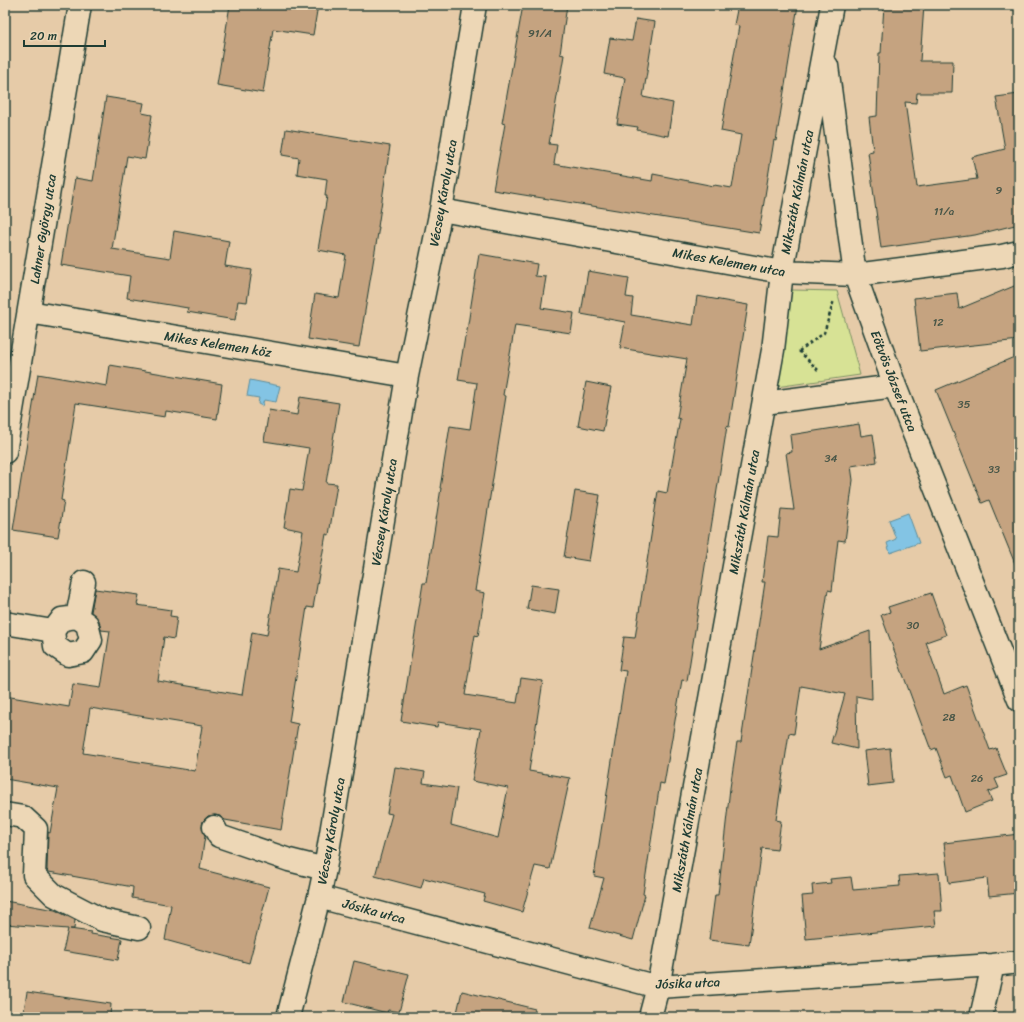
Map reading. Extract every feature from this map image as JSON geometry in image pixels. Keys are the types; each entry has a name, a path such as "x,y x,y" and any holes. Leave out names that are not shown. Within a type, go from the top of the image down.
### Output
{"street":[{"name":"Lahner György utca","path":"5,452 80,5"},
{"name":"Vécsey Károly utca","path":"288,1017 325,869 407,376 441,210 475,5"},
{"name":"Mikszáth Kálmán utca","path":"650,1017 658,986 774,350 782,272 832,5"},
{"name":"Eötvös József utca","path":"824,47 849,275 895,386 1019,700"},
{"name":"Mikes Kelemen utca","path":"441,210 782,272 849,275 1002,256 1019,252"},
{"name":"Mikes Kelemen köz","path":"29,312 407,376"},
{"path":"764,403 895,386"},
{"path":"76,617 84,582"},
{"path":"76,617 87,624 91,640 83,652 68,655 56,646 53,631 62,619 76,617"},
{"path":"5,622 53,631"},
{"path":"5,814 23,817 36,829 34,875 54,895 102,920 139,928"},
{"path":"214,828 219,836 289,860 325,869"},
{"name":"Jósika utca","path":"319,897 658,986 993,965 1019,962"},
{"path":"981,1017 993,965"}],"path":[{"path":"774,350 799,351 824,333 849,275"},
{"path":"799,351 841,393"}],"green space":[{"path":"792,290 837,291 860,375 776,387"}],"water":[{"path":"250,380 280,386 276,402 264,400 262,406 258,404 259,398 247,396"},
{"path":"908,513 919,543 890,553 887,543 896,539 889,520"}],"building":[{"path":"230,5 318,5 313,35 273,29 263,93 217,85"},
{"path":"523,5 567,5 560,54 564,55 549,144 557,145 554,164 652,181 653,174 732,188 741,135 721,131 739,26 734,25 738,5 798,5 776,141 774,140 759,233 493,190 505,124 502,123"},
{"path":"884,5 924,5 920,61 953,61 952,93 917,93 916,103 905,102 917,187 977,179 972,157 1005,149 996,97 1019,94 1019,224 975,235 881,248 868,152 873,151 869,117 877,116 879,53 881,53"},
{"path":"636,19 655,22 643,97 673,103 668,136 637,130 638,127 617,124 625,78 604,74 610,38 632,41"},
{"path":"106,97 144,103 142,113 152,115 145,159 127,156 112,249 170,258 174,231 229,241 225,266 252,270 247,302 238,301 235,320 187,312 188,308 127,298 130,276 61,265 75,178 93,181"},
{"path":"286,129 390,146 379,227 359,347 308,339 315,294 339,298 346,255 318,250 327,196 325,196 327,179 297,174 299,158 282,155"},
{"path":"479,254 537,264 535,276 546,277 541,308 574,313 571,333 515,325 503,395 506,396 475,591 485,593 478,636 475,635 465,695 517,703 521,678 543,681 529,771 570,778 550,869 535,866 522,912 483,901 485,894 424,878 421,888 375,876 392,814 387,813 395,767 425,772 423,783 457,788 451,825 498,838 508,788 472,781 481,729 438,722 437,727 401,721 423,583 426,583 450,426 470,429 477,383 458,380"},
{"path":"588,271 629,278 626,297 633,298 631,315 693,325 697,296 748,305 729,427 727,426 687,681 682,680 664,784 660,783 643,894 645,895 633,940 590,928 604,878 594,876 626,671 619,670 624,637 635,638 658,491 667,493 680,419 677,418 687,359 620,348 625,322 581,314"},
{"path":"1019,284 1019,340 920,351 914,298 957,293 959,309"},
{"path":"1019,355 1018,571 989,500 982,503 936,390"},
{"path":"110,365 222,384 217,419 166,411 165,417 76,403 61,500 64,501 58,537 13,530 38,374 107,386"},
{"path":"586,382 611,387 603,431 578,426"},
{"path":"300,397 339,403 326,483 337,484 329,535 326,534 313,608 307,607 289,722 298,724 281,830 225,820 220,816 215,815 208,816 203,821 202,826 205,836 200,869 269,887 249,963 165,940 171,905 132,898 133,887 49,872 47,870 48,832 50,833 58,788 5,779 5,696 69,707 73,684 101,688 110,631 101,630 99,620 91,612 95,589 139,595 137,605 171,610 170,616 177,617 174,639 164,637 158,681 242,695 252,632 267,635 278,569 296,572 303,531 284,527 290,489 302,491 309,448 264,441 269,410 297,415","holes":["90,708 202,726 195,771 83,753"]},
{"path":"859,424 861,436 873,434 877,462 851,466 853,480 845,541 838,540 832,591 828,590 819,649 870,631 872,699 856,696 857,749 831,743 845,694 801,686 794,734 789,733 776,820 781,821 777,850 762,848 749,945 709,940 715,895 718,895 730,788 737,742 741,742 765,582 762,582 768,536 778,537 781,509 794,510 786,453 792,452 790,435"},
{"path":"575,491 600,495 589,561 564,557"},
{"path":"531,585 559,589 555,614 527,609"},
{"path":"931,593 946,635 926,642 944,694 966,685 990,750 996,748 1007,775 995,779 999,788 988,792 992,801 965,812 952,775 947,777 936,748 931,750 881,615 890,612 888,607"},
{"path":"890,748 893,783 868,786 864,751"},
{"path":"1019,834 1019,893 989,896 987,878 949,883 944,843"},
{"path":"939,873 942,911 934,911 936,926 806,939 802,896 813,895 812,885 831,883 830,879 851,877 853,890 900,886 899,876"},
{"path":"5,901 55,910 75,920 74,929 70,929 122,939 118,960 63,951 68,929 5,924"},
{"path":"354,961 409,974 399,1012 388,1010 387,1013 344,1002"},
{"path":"462,991 535,1009 534,1017 456,1017"},
{"path":"27,992 111,1004 110,1017 23,1017"}]}
